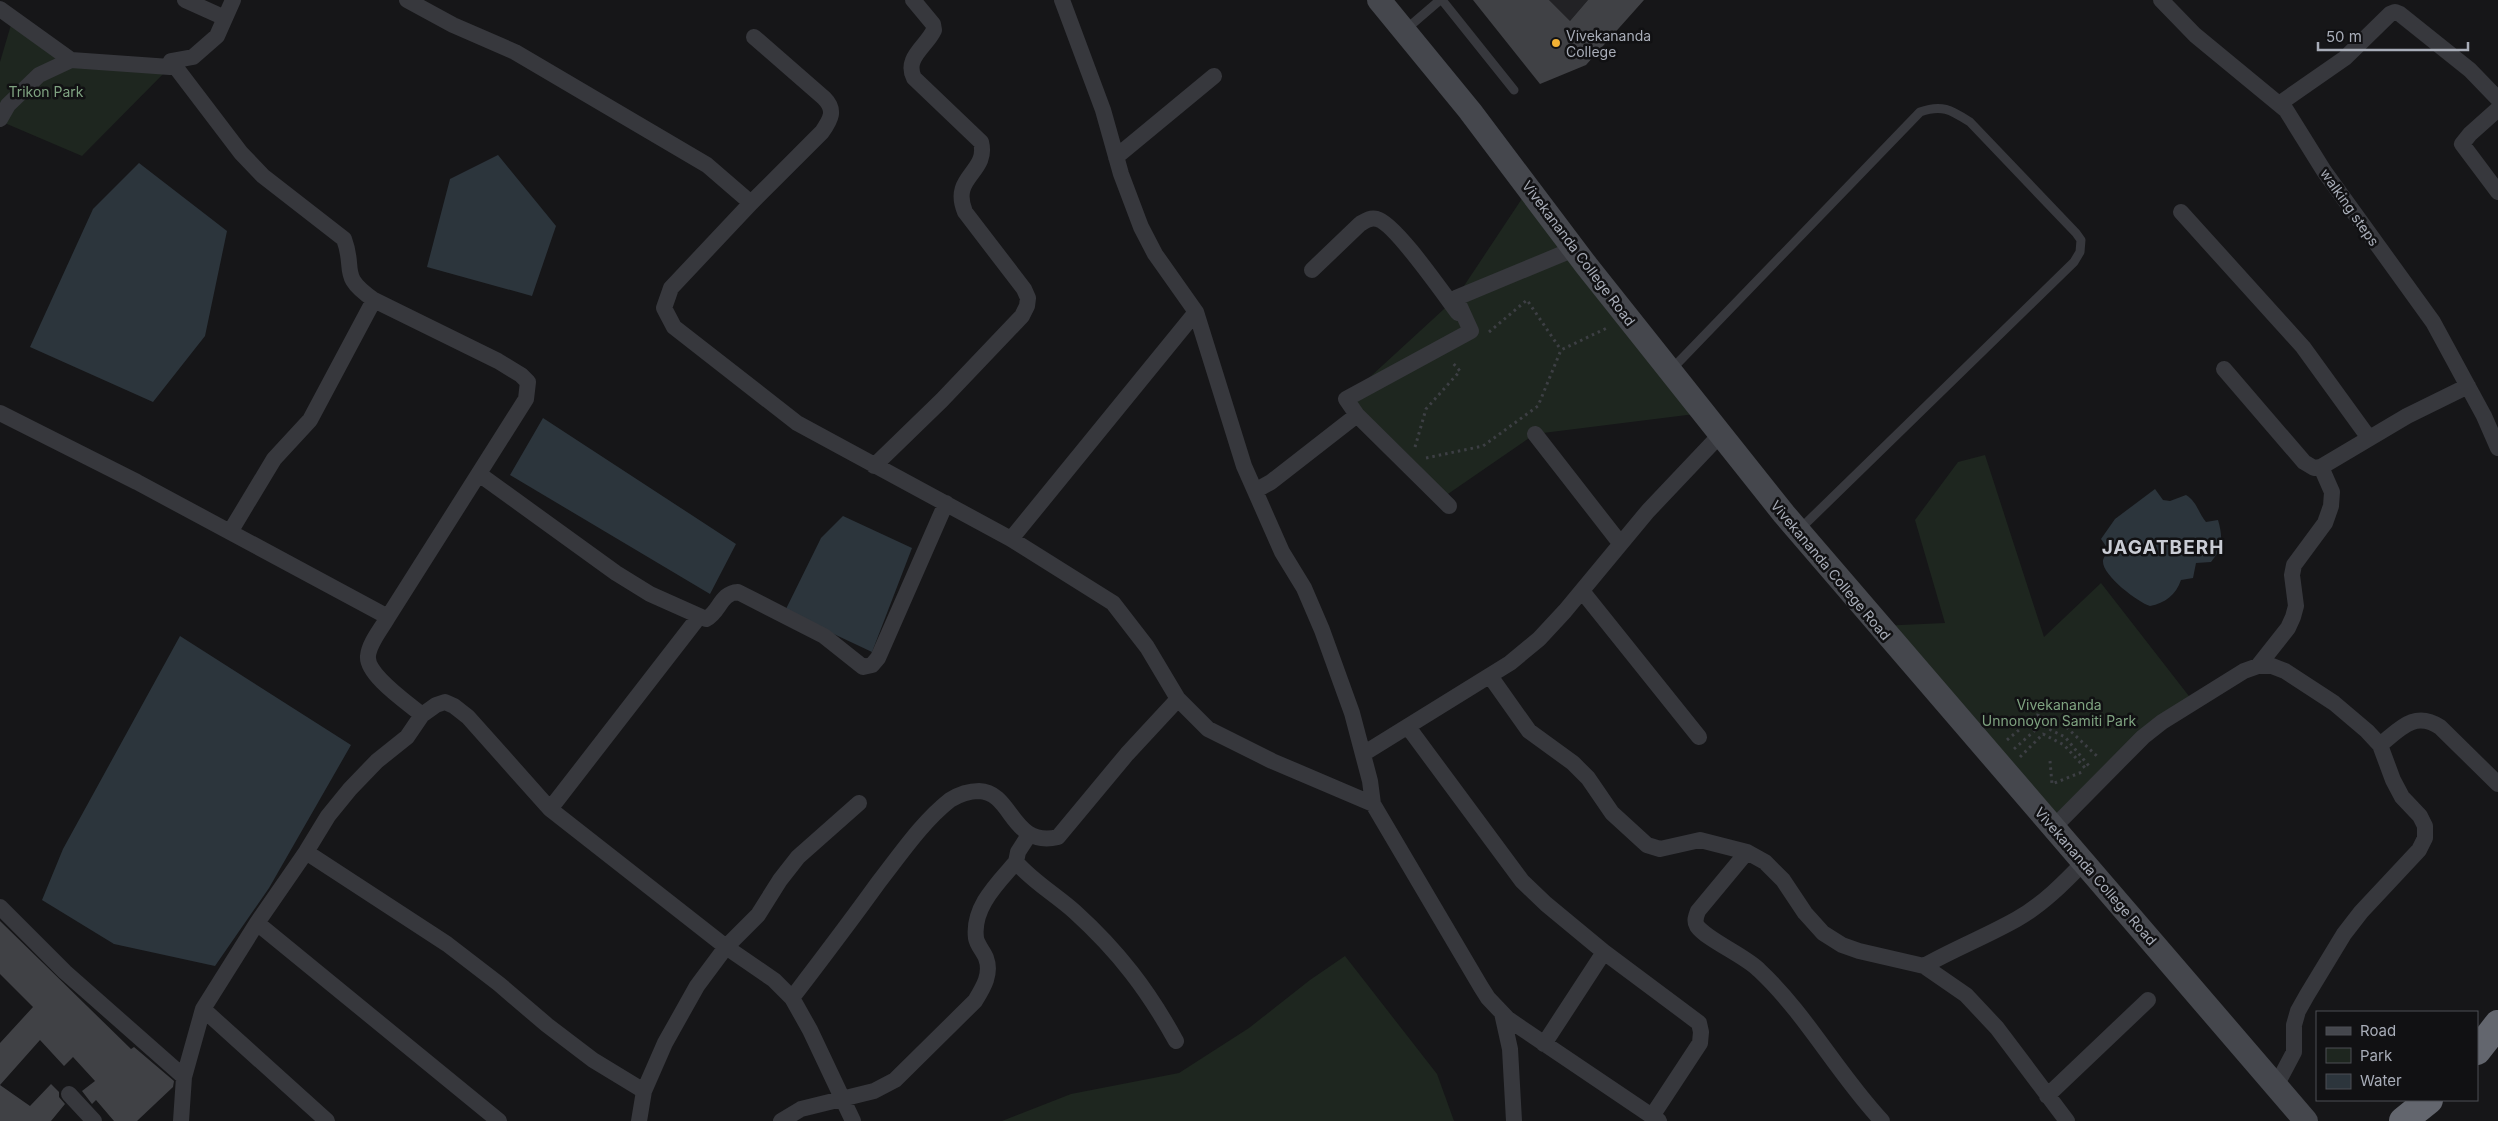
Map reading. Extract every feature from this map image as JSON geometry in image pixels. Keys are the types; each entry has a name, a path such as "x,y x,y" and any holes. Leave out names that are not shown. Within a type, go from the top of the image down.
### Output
{"highway":[{"path":"2478,1050 2498,1024"},
{"path":"2403,1121 2427,1101"}],"street":[{"path":"185,0 225,18"},
{"path":"170,61 193,57 217,36 233,0"},
{"path":"407,0 453,25 515,52 707,165 751,203"},
{"path":"874,466 1022,316 1027,306 1028,298 1024,289 965,212 960,200 962,188 980,161 983,151 980,142 914,78 911,64 934,30 933,24 912,0"},
{"path":"1062,0 1103,110 1116,158 1141,227 1155,254 1196,312 1233,435 1255,491 1282,552 1304,588 1322,630 1352,713 1373,804 1488,998 1502,1014 1656,1119 1700,1043 1701,1032 1699,1023 1604,952 1546,904 1522,881 1408,726"},
{"name":"Vivekananda College Road","path":"1379,0 1470,111 1574,249 1798,531 2306,1121"},
{"name":"walking steps","path":"2161,0 2194,35 2286,110 2324,171 2432,322 2468,386 2498,448"},
{"path":"2279,104 2345,58 2390,14 2402,7 2470,70 2498,99"},
{"path":"0,10 71,60"},
{"path":"754,37 831,105 830,121 822,132 751,203 671,288 664,308 674,327 754,392 796,423 1011,539 1113,603 1147,647 1178,698 1208,729 1272,761 1373,804"},
{"path":"0,119 8,105 39,74 71,60 170,67 170,61"},
{"path":"170,61 241,153 263,176 344,239 348,249 347,265 350,278 360,290 374,300 498,361 521,375 528,382 526,399 388,617 368,654 369,666 422,715"},
{"path":"1116,158 1214,76"},
{"path":"2498,109 2470,134 2462,144 2498,192"},
{"path":"2180,212 2303,347 2370,438"},
{"path":"1312,270 1360,224 1368,219 1377,218 1384,222 1407,246 1477,334"},
{"path":"1477,334 1456,298 1574,249"},
{"path":"230,532 274,459 310,420 374,300"},
{"path":"1011,539 1196,312"},
{"path":"1449,506 1357,414 1346,399 1439,349 1477,334"},
{"path":"2224,368 2304,462 2314,468 2321,467 2370,438 2468,386"},
{"path":"0,413 137,482 388,617"},
{"path":"1255,491 1271,482 1357,414"},
{"path":"1535,434 1620,543"},
{"path":"1363,754 1510,663 1538,639 1582,591 1620,543 1720,435"},
{"path":"2258,666 2288,628 2296,606 2292,575 2294,565 2325,522 2331,506 2332,492 2321,467"},
{"path":"479,474 616,573 650,594 698,618 706,619 712,616 724,598 731,592 738,592 824,636 863,667 872,665 878,658 946,503"},
{"path":"1582,591 1699,737"},
{"path":"550,809 698,618"},
{"path":"2054,828 2143,737 2162,722 2244,672 2258,666 2272,666 2285,671 2334,703 2367,731 2380,746 2393,780 2402,797 2420,816 2425,826 2425,838 2419,850 2350,926 2307,995 2294,1025 2294,1052 2276,1086"},
{"path":"1490,676 1529,731 1574,763 1588,778 1612,813 1647,845 1660,849 1700,840 1747,852 1765,862 1783,880 1805,914 1823,933 1842,945 1859,951 1924,966 1966,995 1997,1028 2067,1121"},
{"path":"792,998 912,840 951,800 969,791 981,791 994,796 1023,830 1029,834 1046,840 1058,837 1127,754 1178,698"},
{"path":"180,1121 184,1077 203,1009 257,922 306,852 328,816 350,789 377,761 406,737 422,715 436,705 445,702 454,706 468,718 550,809 726,946 774,980 792,998 810,1030 853,1121"},
{"path":"2380,746 2407,724 2420,719 2430,720 2440,727 2498,784"},
{"path":"639,1121 644,1091 666,1043 697,986 726,946 758,915 780,880 798,857 859,803"},
{"path":"781,1121 801,1109 874,1090 895,1080 975,1001 984,986 988,972 986,959 976,939 977,919 984,902 1016,862 1018,852 1029,834"},
{"path":"306,852 446,944 499,984 547,1026 593,1060 644,1091"},
{"path":"1747,852 1698,911 1695,918 1697,925 1706,934 1754,965 1783,992 1864,1102 1882,1121"},
{"path":"1016,862 1105,939 1140,980 1176,1041"},
{"path":"1924,966 1956,948 2017,919 2040,903 2084,862"},
{"path":"0,907 65,972 184,1077"},
{"path":"257,922 499,1121"},
{"path":"1544,1044 1604,952"},
{"path":"2047,1096 2148,1000"},
{"path":"203,1009 328,1121"},
{"path":"1502,1014 1510,1049 1514,1121"},
{"path":"69,1094 94,1121"}],"lane":[{"path":"1404,31 1441,0 1514,90"},
{"path":"1670,371 1920,112 1935,106 1951,111 1970,122 2076,233 2081,240 2080,252 2074,262 1798,531"}],"path":[{"path":"1477,334 1527,300 1561,350"},
{"path":"1421,459 1483,446 1538,406 1561,350 1628,318"},
{"path":"1414,452 1426,409 1460,371 1439,349"},
{"path":"1990,756 2037,715 2062,724 2104,763"},
{"path":"2013,750 2041,725 2065,737 2090,768 2074,782"},
{"path":"2025,764 2020,757 2043,734 2064,745 2087,770"},
{"path":"2050,761 2052,784 2087,770"}],"shaded area":[{"path":"1549,0 1588,0 1570,21"}],"green space":[{"name":"Trikon Park","path":"13,18 83,60 170,67 82,156 0,121 0,62"},
{"path":"1529,188 1703,413 1535,434 1445,496 1346,399 1456,298"},
{"name":"Vivekananda Unnonoyon Samiti Park","path":"1985,455 2044,637 2101,583 2192,700 2055,821 1879,626 1945,623 1915,520 1958,462"},
{"path":"1345,956 1437,1074 1454,1121 1002,1121 1071,1094 1179,1073 1249,1028 1310,980"}],"water":[{"path":"498,155 556,226 532,296 427,267 450,179"},
{"path":"139,163 227,231 205,336 153,402 30,347 93,209"},
{"path":"543,418 736,544 710,594 510,475"},
{"path":"2155,489 2163,500 2170,501 2186,495 2195,504 2206,522 2218,520 2221,542 2218,552 2211,562 2196,563 2193,578 2181,580 2169,598 2150,606 2129,594 2108,573 2103,560 2108,549 2101,539 2115,519"},
{"path":"843,516 912,548 872,652 785,611 821,538"},
{"path":"180,636 351,745 269,888 215,966 114,944 42,900 63,849"}],"building":[{"name":"Vivekananda College","path":"1473,0 1549,0 1570,21 1588,0 1644,0 1586,65 1540,84"},
{"path":"0,921 131,1049 134,1047 174,1081 173,1087 137,1121 114,1121 96,1100 92,1104 82,1091 95,1081 73,1057 64,1066 40,1040 0,1085 0,1043 33,1007 0,974"},
{"path":"51,1084 59,1092 59,1097 65,1104 51,1121 0,1121 0,1085 30,1106"}],"place":[{"name":"Vivekananda College","path":"1556,43"}],"district":[{"name":"JAGATBERH","path":"2163,547"}]}
